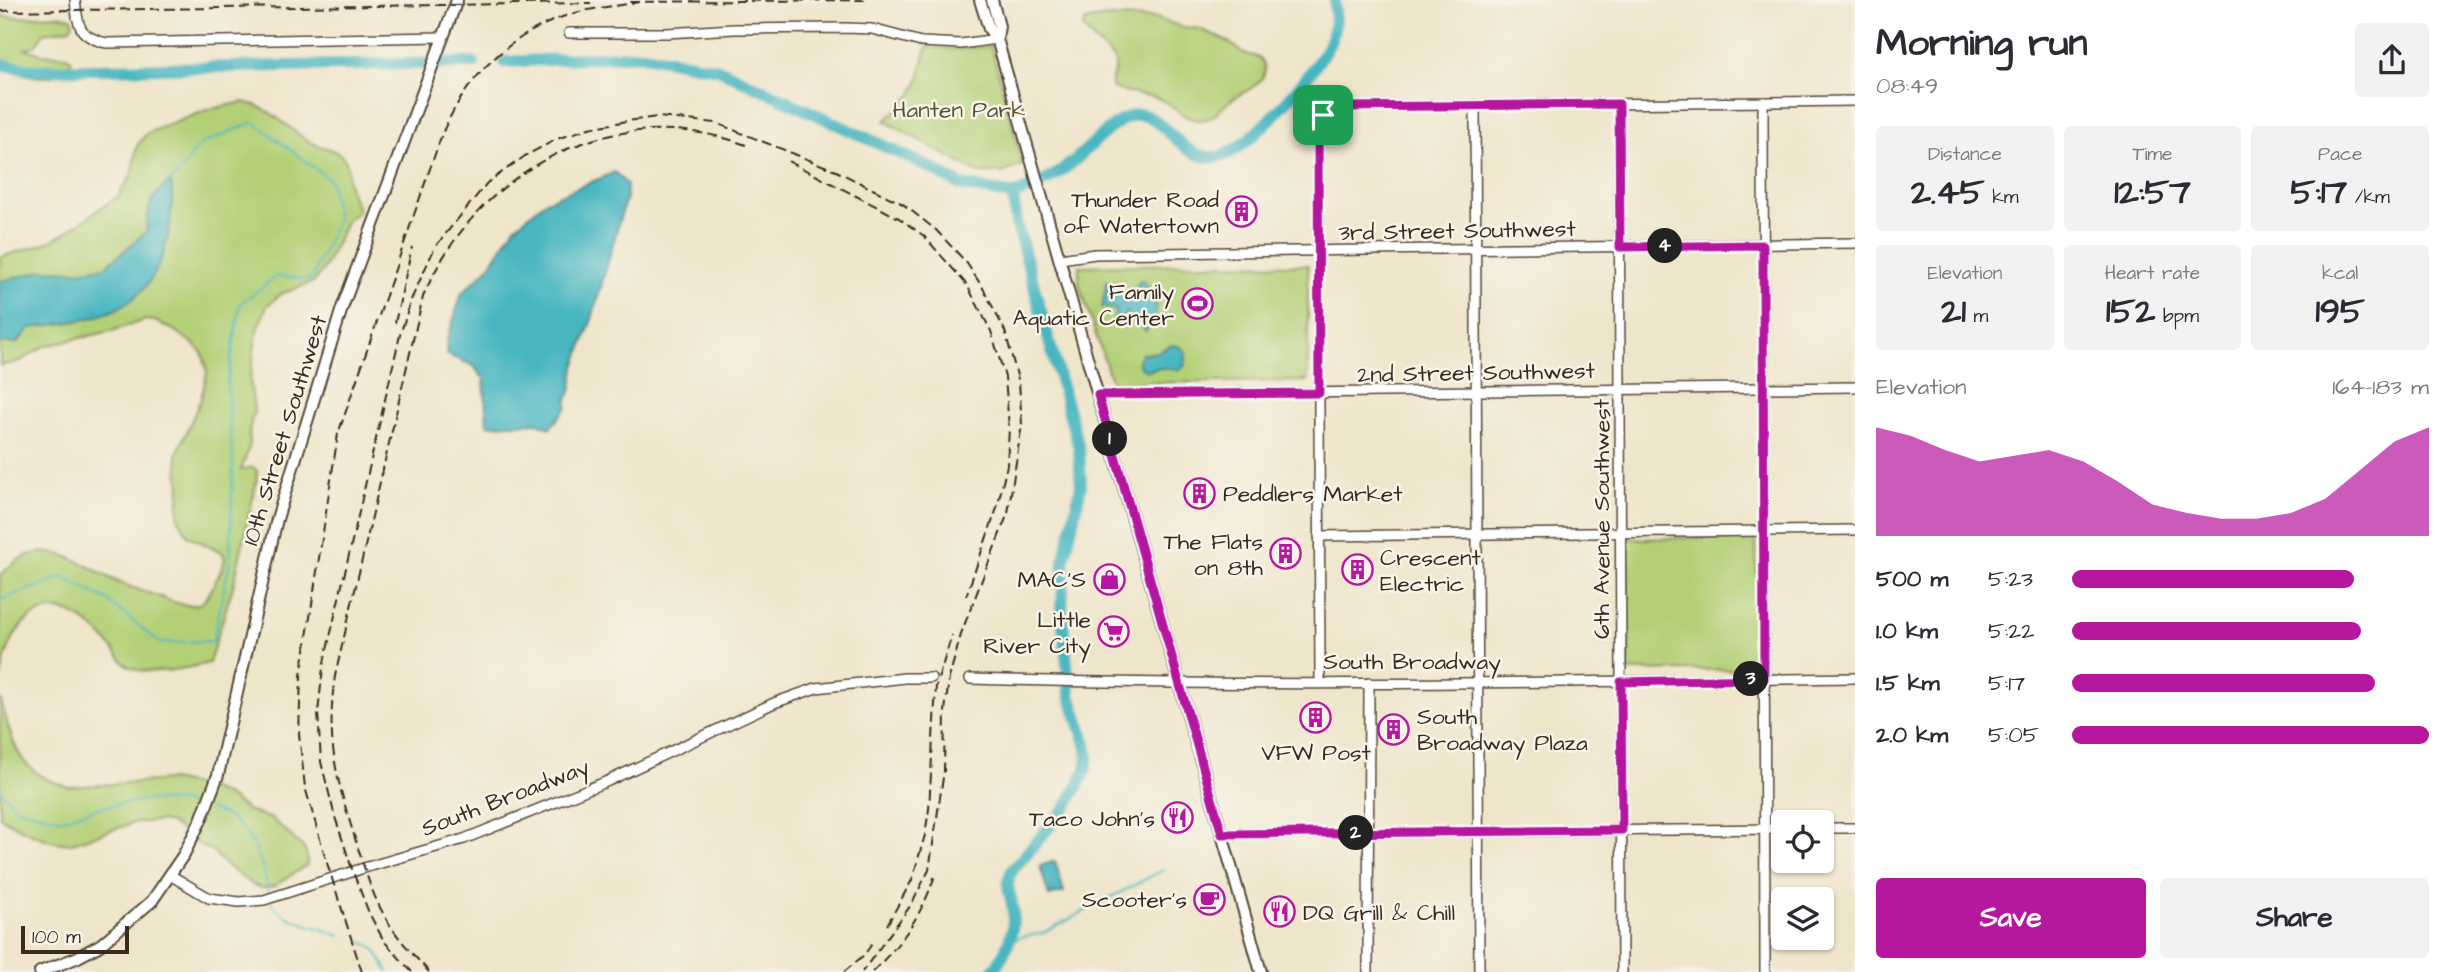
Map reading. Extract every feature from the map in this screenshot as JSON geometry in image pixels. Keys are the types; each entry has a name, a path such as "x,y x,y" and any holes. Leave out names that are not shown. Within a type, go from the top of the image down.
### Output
{"main road":[{"name":"10th Street Southwest","path":"170,875 201,820 218,775 281,506 342,308 457,0"},
{"path":"980,0 989,29 997,39 1030,153 1261,972"},
{"path":"992,0 999,26 997,39"},
{"path":"40,972 100,946 152,901 170,875"}],"street":[{"path":"75,0 79,26 83,33 106,43 443,37"},
{"path":"569,33 845,28 872,29 921,42 961,44 997,39"},
{"path":"1320,683 1318,127 1320,119 1327,111 1343,107 1855,101"},
{"path":"1763,102 1765,972"},
{"name":"6th Avenue Southwest","path":"1619,104 1622,972"},
{"path":"1475,105 1479,972"},
{"name":"3rd Street Southwest","path":"1060,259 1095,254 1855,243"},
{"name":"2nd Street Southwest","path":"1098,395 1855,387"},
{"path":"1319,536 1855,530"},
{"name":"South Broadway","path":"170,875 209,898 239,902 264,900 364,867 464,839 608,781 774,703 816,688 905,678 930,678"},
{"name":"South Broadway","path":"970,679 1369,683 1855,678"},
{"path":"1368,972 1369,683"},
{"path":"1834,828 1855,828"},
{"path":"1222,834 1771,829"}],"green space":[{"path":"0,15 55,15 72,18 70,28 44,33 35,46 25,49 42,54 67,56 71,65 64,71 46,77 0,67"},
{"path":"1105,17 1156,18 1182,27 1200,29 1225,40 1244,53 1260,58 1264,73 1256,84 1213,116 1204,120 1194,119 1160,99 1112,87 1114,60 1083,26 1086,21"},
{"name":"Hanten Park","path":"991,46 1023,165 1002,173 978,173 885,121 912,94 927,47 958,49"},
{"path":"243,102 262,108 303,138 342,156 347,164 350,189 359,211 347,220 326,265 314,282 281,294 267,306 257,330 250,379 254,411 249,431 250,444 241,470 253,467 257,471 256,484 234,583 209,663 162,671 135,669 123,662 101,635 84,621 66,612 45,611 27,620 15,635 6,655 0,684 0,575 21,558 46,552 66,556 124,584 176,603 190,605 199,604 207,597 225,558 222,552 188,536 178,517 180,489 177,454 201,399 207,373 203,354 176,331 155,321 145,320 115,330 45,346 20,361 0,366 0,257 44,244 62,235 118,196 131,176 137,146 147,133 207,110"},
{"name":"Family Aquatic Center","path":"1308,265 1308,381 1112,383 1079,284 1079,266"},
{"path":"1756,537 1758,669 1629,671 1627,539"},
{"path":"0,698 9,730 20,755 38,774 70,787 170,780 206,787 226,795 249,811 272,819 303,847 307,855 307,865 274,886 263,888 253,885 224,864 213,851 201,846 171,823 133,823 69,844 50,841 25,831 0,817"}],"water":[{"path":"615,172 627,185 626,197 592,319 575,367 567,407 550,428 538,423 487,425 484,377 474,366 446,354 447,340 462,293 488,268 515,227 546,201"},
{"path":"171,181 171,214 161,261 150,281 136,297 119,308 100,315 30,328 17,343 0,343 0,281 45,270 76,271 105,267 146,232 151,202"},
{"path":"1141,280 1151,291 1156,304 1151,325 1146,331 1126,312 1122,326 1113,324 1116,310 1102,307 1107,281 1121,284 1118,295 1128,298"},
{"path":"1172,345 1181,347 1186,353 1184,366 1178,370 1158,368 1147,371 1140,367 1138,361 1141,354 1158,352"},
{"path":"1055,861 1064,892 1049,896 1040,866"}],"waterway":[{"path":"1013,195 1056,174 1107,131 1131,116 1152,118 1180,143 1203,156 1217,157 1230,153 1280,109 1323,55 1333,32 1335,0"},
{"path":"504,62 643,55 718,69 929,167 961,185 1013,195"},
{"path":"0,64 32,70 474,63"},
{"path":"0,600 63,577 107,600 160,643 213,641 230,561 233,460 227,385 240,304 277,276 311,280 337,220 330,180 254,122 201,144 170,183"},
{"path":"992,972 1005,951 1012,929 1013,906 1008,882 1013,869 1065,809 1086,770 1088,756 1070,695 1062,614 1064,561 1081,486 1079,448 1016,222 1013,195"},
{"path":"0,790 16,808 62,819 97,808 144,800 180,802 200,807"},
{"path":"209,809 224,815 245,831 257,853 269,893"},
{"path":"1008,943 1021,937 1043,933 1165,869"},
{"path":"271,902 294,920 340,936"},
{"path":"361,942 374,949 388,972"}],"railway":[{"path":"630,2 867,0"},
{"path":"362,972 305,787 299,734 301,676 338,434 442,134 465,92 496,56 534,30 579,12 639,2"},
{"path":"0,11 591,3"},
{"path":"412,972 384,941 369,913 353,872 321,762 318,713 323,667 400,335 411,300 435,247 487,183 525,156 557,139 589,128 658,117 716,123 832,169 903,204 936,230 966,262 983,288 1005,331 1019,383 1022,424 1008,513 962,631 949,678 945,712 944,771 929,870 911,905 862,972"},
{"path":"429,972 393,929 372,890 339,784 332,723 335,676 423,297 447,252 477,213 513,180 554,155 599,138 646,130 696,132 746,145"},
{"path":"788,161 899,218 924,236 967,285 991,331 1005,377 1009,428 1007,465 997,508 966,596"},
{"path":"395,323 412,247"},
{"path":"887,925 912,880 925,835 936,686 952,635"},
{"path":"872,972 910,928 935,875"},
{"path":"844,972 864,955 872,944"}],"place":[{"name":"Thunder Road of Watertown","path":"1242,212"},
{"name":"Family Aquatic Center","path":"1197,304"},
{"name":"Peddlers Market","path":"1200,493"},
{"name":"The Flats on 8th","path":"1286,554"},
{"name":"Crescent Electric","path":"1357,570"},
{"name":"MAC'S","path":"1109,579"},
{"name":"Little River City","path":"1114,632"},
{"name":"VFW Post","path":"1316,718"},
{"name":"South Broadway Plaza","path":"1394,729"},
{"name":"Taco John's","path":"1178,818"},
{"name":"Scooter's","path":"1210,899"},
{"name":"DQ Grill & Chill","path":"1280,912"}],"route":[{"path":"1619,104 1620,247 1763,245 1764,679 1621,682 1622,830 1222,834 1098,395 1319,393 1318,127 1323,115 1331,109 1343,107 1619,104"}]}
